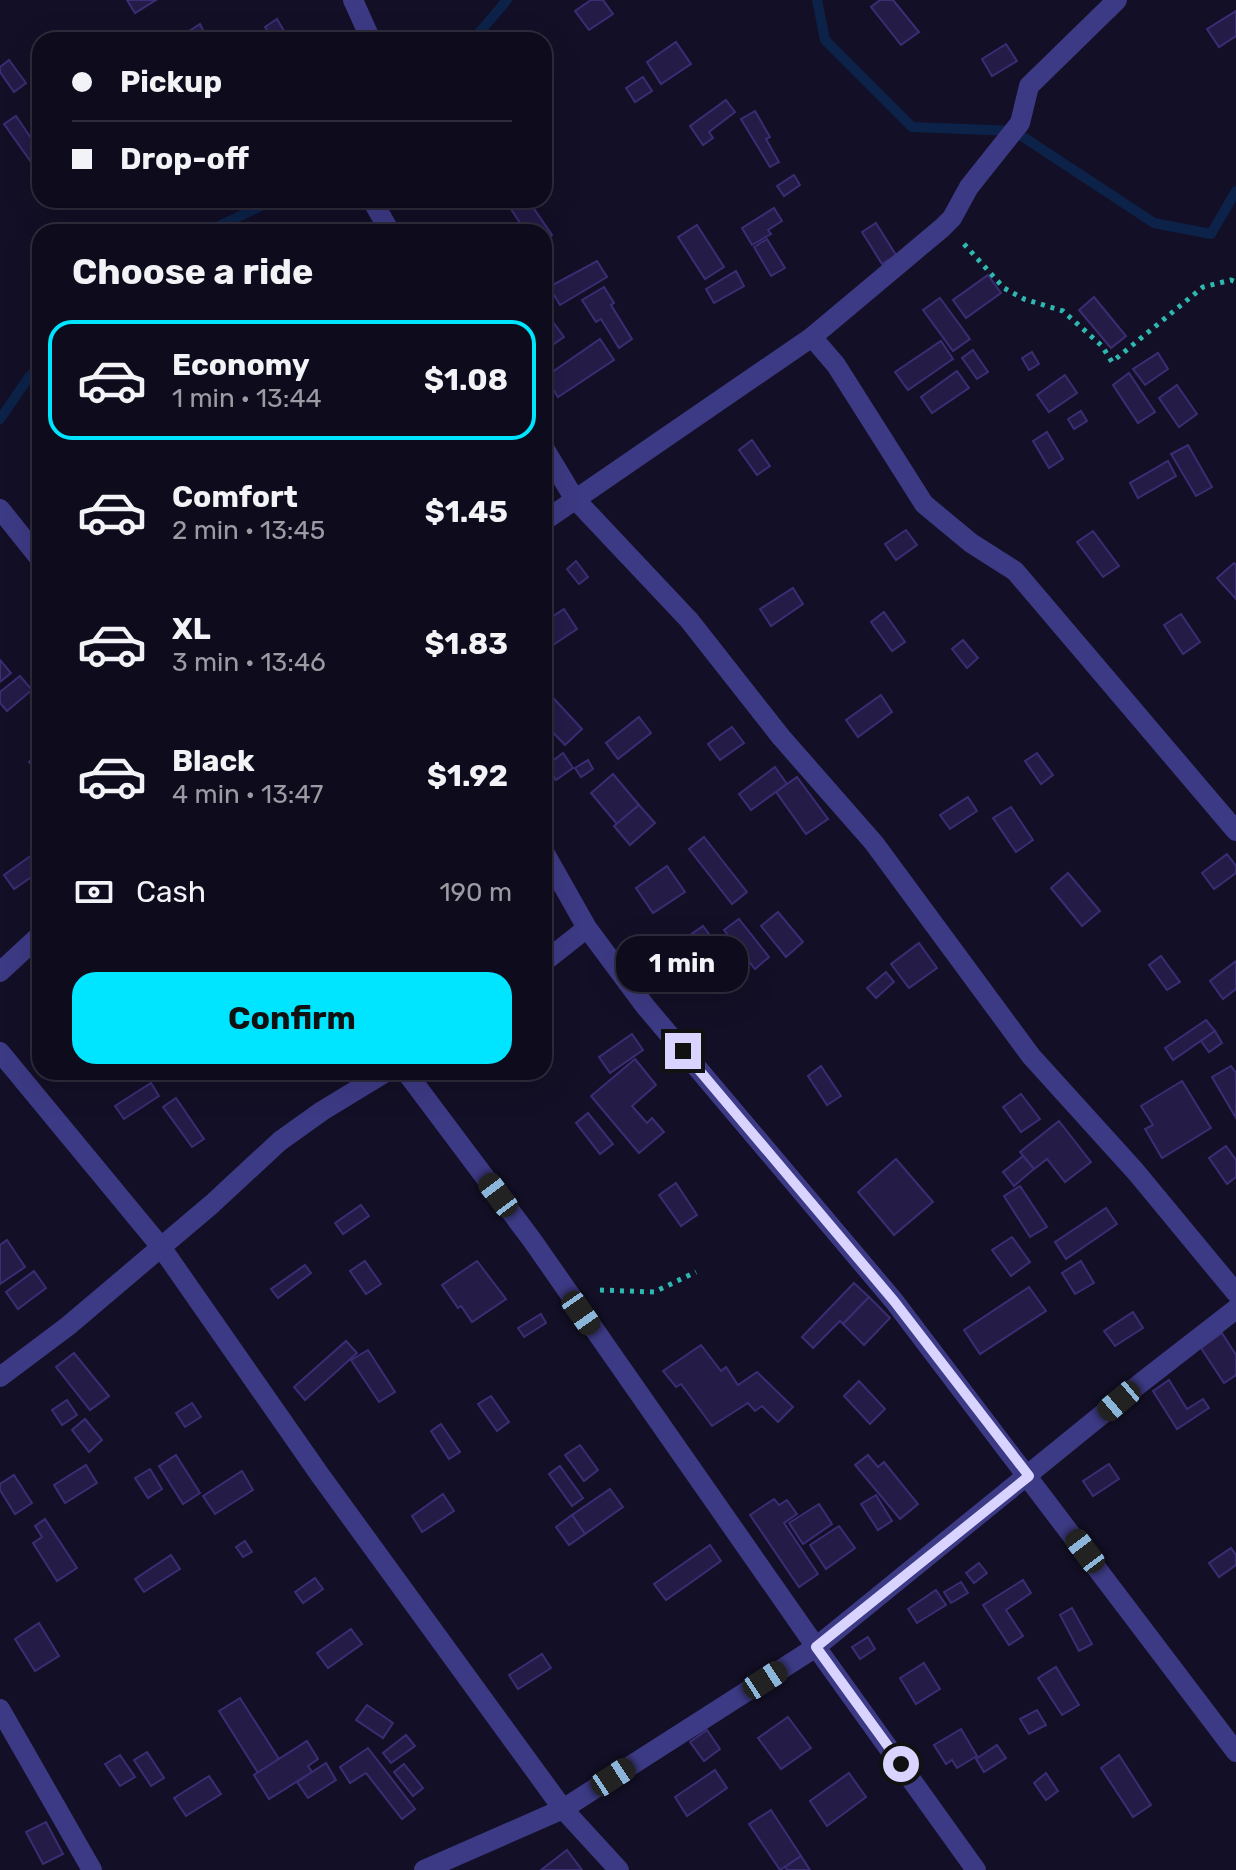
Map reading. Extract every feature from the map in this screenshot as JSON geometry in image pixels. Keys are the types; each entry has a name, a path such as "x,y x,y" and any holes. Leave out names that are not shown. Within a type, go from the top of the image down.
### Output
{"street":[{"path":"353,0 367,32"},
{"path":"552,515 812,337 952,218 969,187 1020,123 1029,86 1117,0"},
{"path":"812,337 836,365 924,504 971,543 1015,571 1236,831"},
{"path":"552,461 574,498 689,620 781,737 874,843 1031,1056 1136,1172 1236,1293"},
{"path":"0,509 32,549"},
{"path":"552,866 587,928 645,1006 894,1301 1236,1752"},
{"path":"552,956 587,928"},
{"path":"0,972 32,942"},
{"path":"0,1052 161,1247 320,1475 563,1809 619,1870"},
{"path":"0,1377 68,1326 212,1204 280,1141 373,1080"},
{"path":"412,1080 532,1240 976,1870"},
{"path":"424,1870 563,1809 816,1647 1236,1309"},
{"path":"0,1709 92,1870"}],"path":[{"path":"952,218 956,233 969,251 1004,288 1024,299 1063,311 1102,346 1112,362 1203,287 1231,280 1236,282"},
{"path":"563,1287 654,1292 696,1272"}],"building":[{"path":"127,0 156,0 135,13"},
{"path":"591,0 603,0 613,14 589,30 575,11"},
{"path":"880,0 893,0 919,32 901,45 871,7"},
{"path":"1236,11 1236,36 1219,47 1207,29"},
{"path":"277,19 284,31 268,32 265,27"},
{"path":"200,24 204,32 188,32"},
{"path":"676,42 691,64 661,84 647,62"},
{"path":"1006,44 1017,61 992,76 982,59"},
{"path":"9,60 26,83 14,92 0,72 0,67"},
{"path":"643,77 652,91 635,102 626,88"},
{"path":"726,100 735,112 709,132 713,138 703,145 690,126"},
{"path":"755,111 770,137 766,139 779,162 770,167 741,119"},
{"path":"16,116 32,139 32,163 4,124"},
{"path":"794,175 800,185 784,196 777,186"},
{"path":"510,208 533,208 544,224 521,224"},
{"path":"774,208 782,221 768,230 771,234 752,245 742,228"},
{"path":"876,223 896,255 882,264 862,232"},
{"path":"697,225 724,267 705,279 678,237"},
{"path":"767,239 785,268 771,276 754,247"},
{"path":"597,261 607,277 560,305 552,292 552,285"},
{"path":"736,271 744,286 714,303 706,289"},
{"path":"988,275 1001,293 966,318 953,300"},
{"path":"604,287 632,339 619,348 601,319 596,322 582,300"},
{"path":"1094,297 1126,336 1111,348 1079,310"},
{"path":"940,298 970,339 953,351 923,310"},
{"path":"552,323 564,337 552,345"},
{"path":"600,339 614,360 558,397 552,388 552,372"},
{"path":"941,341 953,359 908,390 895,372"},
{"path":"973,350 988,372 977,379 962,358"},
{"path":"1032,352 1039,364 1029,370 1022,358"},
{"path":"1158,353 1168,369 1145,385 1133,369"},
{"path":"957,371 969,388 932,413 921,397"},
{"path":"1129,373 1155,412 1138,423 1113,385"},
{"path":"1065,375 1077,393 1049,412 1037,395"},
{"path":"1177,385 1197,414 1179,427 1159,398"},
{"path":"1081,411 1087,421 1074,429 1068,419"},
{"path":"1047,432 1063,459 1049,468 1033,441"},
{"path":"752,440 770,466 757,475 739,450"},
{"path":"1188,445 1212,487 1196,496 1171,454"},
{"path":"1168,461 1176,476 1138,498 1130,483"},
{"path":"906,530 917,545 896,560 885,544"},
{"path":"1093,531 1119,566 1103,577 1077,542"},
{"path":"576,561 588,577 579,584 567,569"},
{"path":"1234,563 1236,565 1236,599 1217,578"},
{"path":"793,588 803,604 771,626 760,609"},
{"path":"564,609 577,629 552,646 552,617"},
{"path":"884,612 905,642 892,651 871,622"},
{"path":"1181,614 1200,642 1183,654 1164,625"},
{"path":"963,640 978,658 967,668 952,649"},
{"path":"0,660 11,673 0,682"},
{"path":"20,676 32,690 7,711 0,703 0,692"},
{"path":"881,695 892,712 858,737 846,720"},
{"path":"552,697 582,729 565,745 552,731"},
{"path":"639,717 651,733 618,759 606,743"},
{"path":"732,727 744,743 720,760 708,744"},
{"path":"563,753 573,768 556,780 552,774 552,761"},
{"path":"1037,753 1053,775 1041,784 1025,761"},
{"path":"588,760 593,769 581,777 575,768"},
{"path":"775,767 787,784 751,810 739,794"},
{"path":"613,774 639,805 617,824 591,793"},
{"path":"797,777 828,819 806,834 776,792"},
{"path":"968,797 977,811 950,829 940,815"},
{"path":"639,805 655,823 630,845 614,826"},
{"path":"1011,807 1033,840 1016,852 993,818"},
{"path":"704,837 747,892 732,904 689,849"},
{"path":"1227,854 1236,866 1236,873 1214,889 1202,873"},
{"path":"32,855 32,877 14,889 4,875"},
{"path":"667,866 685,892 653,913 636,888"},
{"path":"1068,873 1100,911 1082,926 1051,888"},
{"path":"778,912 803,942 786,957 761,926"},
{"path":"739,919 769,957 755,969 724,930"},
{"path":"703,926 717,945 684,968 670,949"},
{"path":"650,937 673,973 660,981 636,945"},
{"path":"919,943 937,968 909,988 891,964"},
{"path":"1161,956 1180,982 1167,990 1149,965"},
{"path":"1236,961 1236,989 1223,999 1210,981"},
{"path":"886,972 894,982 876,998 867,988"},
{"path":"1206,1020 1215,1031 1173,1060 1165,1048"},
{"path":"1215,1031 1222,1043 1209,1052 1201,1041"},
{"path":"632,1034 643,1050 610,1073 599,1057"},
{"path":"635,1059 656,1085 632,1106 647,1123 652,1118 664,1132 639,1153 591,1096"},
{"path":"821,1066 841,1096 827,1105 808,1076"},
{"path":"1231,1066 1236,1073 1236,1118 1212,1077"},
{"path":"1182,1081 1211,1128 1162,1158 1145,1129 1153,1125 1141,1106"},
{"path":"151,1083 159,1096 124,1119 115,1106"},
{"path":"1021,1094 1040,1119 1021,1132 1003,1107"},
{"path":"176,1098 204,1139 192,1147 163,1107"},
{"path":"588,1113 613,1144 600,1154 576,1123"},
{"path":"1059,1121 1091,1162 1065,1182 1047,1159 1034,1169 1020,1152"},
{"path":"1226,1146 1236,1160 1236,1177 1227,1184 1209,1158"},
{"path":"1023,1156 1034,1169 1014,1186 1003,1172"},
{"path":"896,1159 933,1202 894,1235 858,1192"},
{"path":"676,1183 697,1215 681,1226 659,1195"},
{"path":"1020,1186 1047,1227 1030,1237 1004,1196"},
{"path":"361,1205 369,1216 343,1234 335,1223"},
{"path":"1106,1208 1117,1224 1066,1259 1055,1242"},
{"path":"1012,1237 1030,1262 1011,1276 992,1250"},
{"path":"7,1240 25,1267 0,1284 0,1245"},
{"path":"365,1261 381,1284 366,1294 350,1271"},
{"path":"477,1261 506,1299 472,1322 442,1285"},
{"path":"1081,1261 1094,1283 1075,1294 1062,1273"},
{"path":"305,1265 311,1273 278,1298 271,1289"},
{"path":"34,1271 46,1288 18,1309 6,1292"},
{"path":"854,1283 869,1297 843,1324 840,1321 813,1348 802,1337"},
{"path":"1029,1287 1046,1311 980,1354 964,1330"},
{"path":"869,1297 890,1318 864,1345 843,1324"},
{"path":"1133,1312 1143,1328 1115,1346 1104,1331"},
{"path":"541,1314 546,1323 524,1337 518,1328"},
{"path":"1222,1333 1236,1355 1236,1375 1224,1383 1201,1348"},
{"path":"346,1341 357,1353 305,1400 294,1387"},
{"path":"701,1345 721,1371 726,1367 738,1385 757,1372 793,1407 778,1422 762,1406 755,1411 748,1403 712,1426 681,1384 676,1387 663,1371"},
{"path":"368,1350 395,1392 379,1402 351,1360"},
{"path":"74,1353 109,1396 90,1410 56,1367"},
{"path":"1169,1380 1187,1409 1203,1399 1209,1408 1177,1429 1153,1391"},
{"path":"859,1381 885,1409 870,1424 844,1396"},
{"path":"491,1396 509,1422 497,1431 478,1404"},
{"path":"67,1400 77,1415 62,1425 52,1410"},
{"path":"192,1403 201,1417 185,1427 176,1413"},
{"path":"85,1419 102,1440 89,1452 72,1430"},
{"path":"441,1424 460,1452 449,1459 431,1431"},
{"path":"580,1445 598,1470 584,1481 565,1455"},
{"path":"176,1455 200,1493 183,1504 159,1466"},
{"path":"868,1455 878,1467 884,1462 918,1504 900,1519 855,1465"},
{"path":"1109,1464 1119,1479 1093,1496 1083,1481"},
{"path":"86,1465 97,1483 65,1503 54,1485"},
{"path":"560,1466 583,1498 572,1506 549,1474"},
{"path":"150,1469 162,1489 148,1498 135,1478"},
{"path":"242,1471 253,1490 215,1514 203,1496"},
{"path":"14,1475 32,1503 15,1514 0,1490 0,1484"},
{"path":"610,1489 623,1507 585,1534 572,1515"},
{"path":"443,1494 454,1511 422,1532 412,1516"},
{"path":"876,1495 892,1521 878,1530 861,1504"},
{"path":"774,1499 779,1505 787,1500 797,1514 784,1523 818,1574 799,1587 750,1515"},
{"path":"819,1504 832,1524 803,1544 789,1523"},
{"path":"572,1515 585,1534 569,1545 556,1527"},
{"path":"45,1519 77,1568 57,1581 33,1543 42,1537 35,1526"},
{"path":"839,1526 855,1548 826,1569 810,1545"},
{"path":"245,1541 252,1552 243,1557 236,1547"},
{"path":"710,1545 721,1561 666,1600 654,1584"},
{"path":"1231,1548 1236,1555 1236,1565 1219,1577 1209,1563"},
{"path":"171,1555 180,1569 144,1592 135,1579"},
{"path":"979,1563 987,1573 974,1583 966,1573"},
{"path":"315,1578 323,1589 303,1603 295,1592"},
{"path":"1023,1580 1031,1593 1006,1610 1023,1636 1009,1645 983,1605"},
{"path":"961,1582 968,1593 951,1603 944,1592"},
{"path":"936,1590 946,1605 917,1623 908,1609"},
{"path":"1072,1608 1092,1644 1079,1651 1060,1615"},
{"path":"39,1623 59,1656 35,1671 15,1639"},
{"path":"351,1629 362,1644 328,1668 317,1653"},
{"path":"868,1637 875,1649 860,1659 852,1647"},
{"path":"542,1654 551,1668 518,1689 509,1675"},
{"path":"924,1663 940,1689 916,1704 900,1678"},
{"path":"1056,1667 1079,1705 1062,1715 1038,1678"},
{"path":"240,1698 279,1759 258,1773 219,1711"},
{"path":"367,1705 393,1723 383,1738 356,1720"},
{"path":"1037,1710 1046,1725 1029,1734 1020,1719"},
{"path":"788,1717 811,1748 781,1769 758,1738"},
{"path":"961,1729 977,1756 957,1768 952,1760 946,1764 934,1745"},
{"path":"707,1730 720,1749 704,1761 690,1742"},
{"path":"406,1735 415,1746 391,1763 383,1753"},
{"path":"307,1741 318,1759 308,1766 312,1772 269,1799 254,1775"},
{"path":"997,1745 1006,1758 984,1772 976,1759"},
{"path":"368,1748 415,1809 402,1819 366,1773 350,1783 340,1767"},
{"path":"147,1752 164,1778 151,1786 134,1760"},
{"path":"120,1755 135,1777 120,1786 105,1764"},
{"path":"1119,1755 1151,1805 1133,1817 1101,1768"},
{"path":"326,1763 336,1780 308,1798 297,1782"},
{"path":"404,1764 423,1788 413,1796 394,1772"},
{"path":"715,1770 727,1788 687,1816 675,1797"},
{"path":"849,1773 866,1797 827,1826 810,1801"},
{"path":"1046,1773 1058,1791 1046,1800 1034,1783"},
{"path":"209,1776 221,1794 186,1816 174,1798"},
{"path":"771,1810 801,1856 780,1870 749,1824"},
{"path":"46,1822 63,1854 43,1864 26,1832"},
{"path":"567,1850 582,1870 541,1870"},
{"path":"801,1856 810,1870 787,1870 785,1867"}],"waterway":[{"path":"480,32 507,0"},
{"path":"817,0 825,40 912,127 1014,131 1154,223 1211,234 1236,191"},
{"path":"223,224 257,208"},
{"path":"0,419 32,374"}],"route":[{"path":"683,1051 894,1301 1029,1476 816,1647 901,1764"}]}
